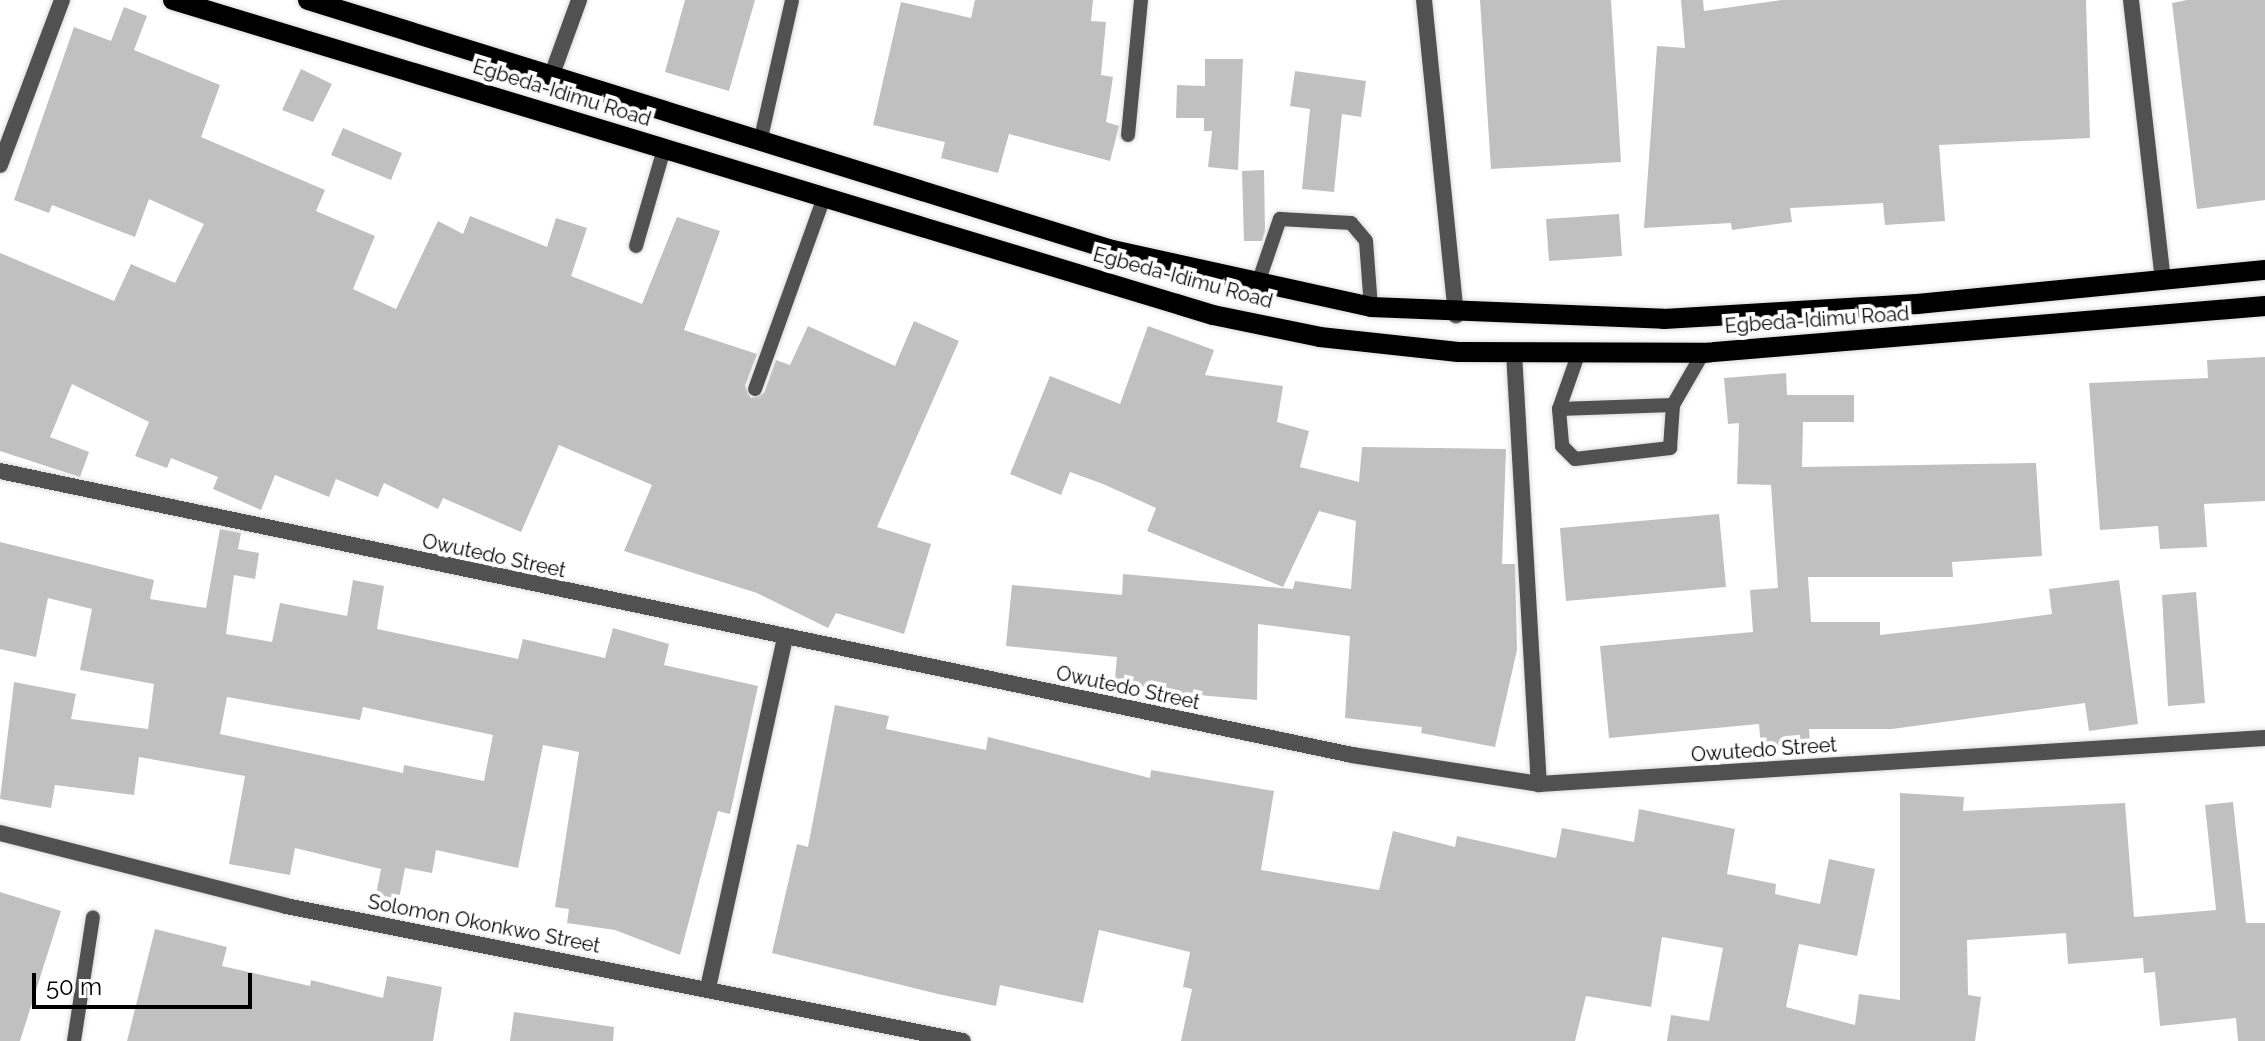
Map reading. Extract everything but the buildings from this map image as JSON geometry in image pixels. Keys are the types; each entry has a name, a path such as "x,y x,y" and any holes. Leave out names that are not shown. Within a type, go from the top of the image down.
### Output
{"main road":[{"name":"Egbeda-Idimu Road","path":"173,0 1213,315 1320,337 1514,353 1703,353 2265,306"},
{"name":"Egbeda-Idimu Road","path":"308,0 551,77 761,138 1112,250 1257,286 1371,307 1456,315 1781,313 2265,270"}],"street":[{"path":"0,165 62,0"},
{"path":"551,77 579,0"},
{"path":"1424,0 1456,315"},
{"path":"2131,0 2163,281"},
{"path":"1514,353 1539,784"},
{"name":"Owutedo Street","path":"0,471 1352,755 1539,784 2265,738"},
{"path":"708,988 785,638"},
{"name":"Solomon Okonkwo Street","path":"0,833 286,906 963,1041"}],"lane":[{"path":"761,138 792,0"},
{"path":"1128,135 1141,0"},
{"path":"636,246 664,149"},
{"path":"755,389 824,197"},
{"path":"1257,286 1280,219 1351,223 1366,241 1371,307"},
{"path":"1578,355 1559,409 1562,446 1575,459 1661,453 1673,439 1673,405 1703,353"},
{"path":"1559,409 1673,405"},
{"path":"74,1041 93,917"}]}
